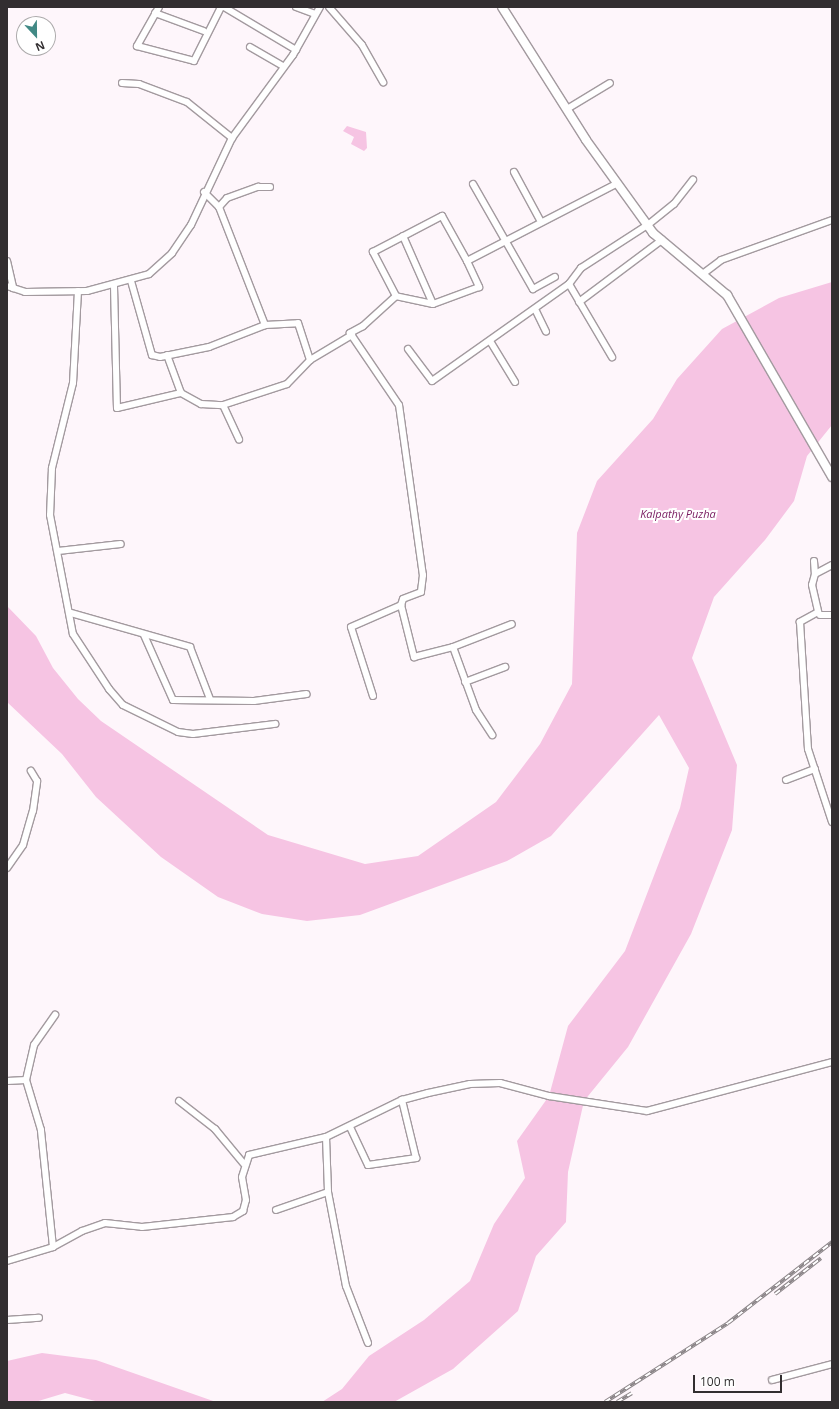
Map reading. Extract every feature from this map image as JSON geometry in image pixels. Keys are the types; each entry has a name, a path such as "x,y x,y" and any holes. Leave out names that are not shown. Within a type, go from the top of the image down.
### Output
{"main road":[{"path":"502,7 616,184 662,240 704,273 734,306 832,476"}],"street":[{"path":"204,31 157,10 137,46 194,61 221,7"},
{"path":"224,7 232,9 296,50"},
{"path":"296,7 315,14"},
{"path":"7,260 10,287 25,292 78,291 114,286 149,274 172,253 191,225 204,192 232,138 296,50 320,7"},
{"path":"328,7 362,45 383,82"},
{"path":"250,47 284,67"},
{"path":"122,83 139,84 187,102 232,138"},
{"path":"567,109 610,83"},
{"path":"514,172 541,222"},
{"path":"408,349 432,382 569,284 581,268 649,224 674,204 694,180"},
{"path":"473,184 533,289 555,277"},
{"path":"467,261 616,184"},
{"path":"219,207 227,198 258,187 270,187"},
{"path":"204,192 219,207 265,326"},
{"path":"442,216 467,261 479,287 434,304 396,296 373,252 442,216"},
{"path":"704,273 721,260 832,220"},
{"path":"403,236 434,304"},
{"path":"579,302 662,240"},
{"path":"131,280 152,355 167,355 210,347 265,326 298,323 310,360"},
{"path":"569,284 612,357"},
{"path":"114,286 118,408 182,393"},
{"path":"78,291 73,383 52,468 50,515 71,612 73,634 108,689 124,705 178,732 193,734 275,724"},
{"path":"167,355 182,393 202,404 223,405 287,384 310,360 352,335 350,333 363,326 396,296"},
{"path":"535,309 546,332"},
{"path":"352,335 399,405 423,575 421,592 403,599 401,605 414,657 453,647 512,624"},
{"path":"490,341 515,382"},
{"path":"223,405 239,440"},
{"path":"58,551 121,544"},
{"path":"814,561 815,574 812,585 818,612 800,622 808,749 832,822"},
{"path":"815,574 832,565"},
{"path":"373,696 351,627 401,605"},
{"path":"71,612 144,635 163,636 190,647 210,699"},
{"path":"820,615 832,615"},
{"path":"144,635 169,697 173,700 254,700 307,694"},
{"path":"453,647 476,710 492,735"},
{"path":"465,682 506,667"},
{"path":"786,780 815,769"},
{"path":"7,868 23,845 33,811 37,781 31,771"},
{"path":"54,1247 41,1130 26,1080 34,1045 55,1014"},
{"path":"7,1261 54,1247 88,1228 105,1223 142,1227 233,1217 243,1211 246,1200 244,1164 249,1155 326,1137 350,1127 402,1100 477,1084 500,1083 549,1096 653,1110 832,1062"},
{"path":"7,1081 26,1080"},
{"path":"350,1127 368,1165 416,1158 402,1100"},
{"path":"179,1101 215,1129 244,1164"},
{"path":"326,1137 328,1192 346,1286 368,1343"},
{"path":"276,1210 328,1192"},
{"path":"7,1320 39,1318"},
{"path":"772,1380 832,1364"}],"water":[{"path":"347,126 366,132 367,148 364,151 351,144 354,137 343,131"},
{"name":"Kalpathy Puzha","path":"832,282 832,425 807,456 794,501 765,540 714,597 692,658 737,765 732,830 691,934 628,1047 584,1101 568,1172 566,1222 536,1256 518,1311 453,1369 394,1402 322,1402 342,1389 369,1356 424,1320 470,1281 494,1224 525,1178 517,1141 549,1096 568,1026 625,951 680,808 689,768 659,715 551,836 507,861 360,915 307,921 262,914 218,897 161,857 96,797 62,754 7,702 7,606 36,636 53,668 78,699 101,721 268,835 365,864 418,856 496,802 540,744 572,684 577,533 597,481 653,419 677,379 722,329 779,298"},
{"path":"42,1353 96,1360 216,1402 99,1402 65,1393 35,1402 7,1402 7,1361"}],"railway":[{"path":"605,1402 728,1323 832,1242"},
{"path":"775,1294 821,1258"},
{"path":"617,1402 632,1393"}]}
